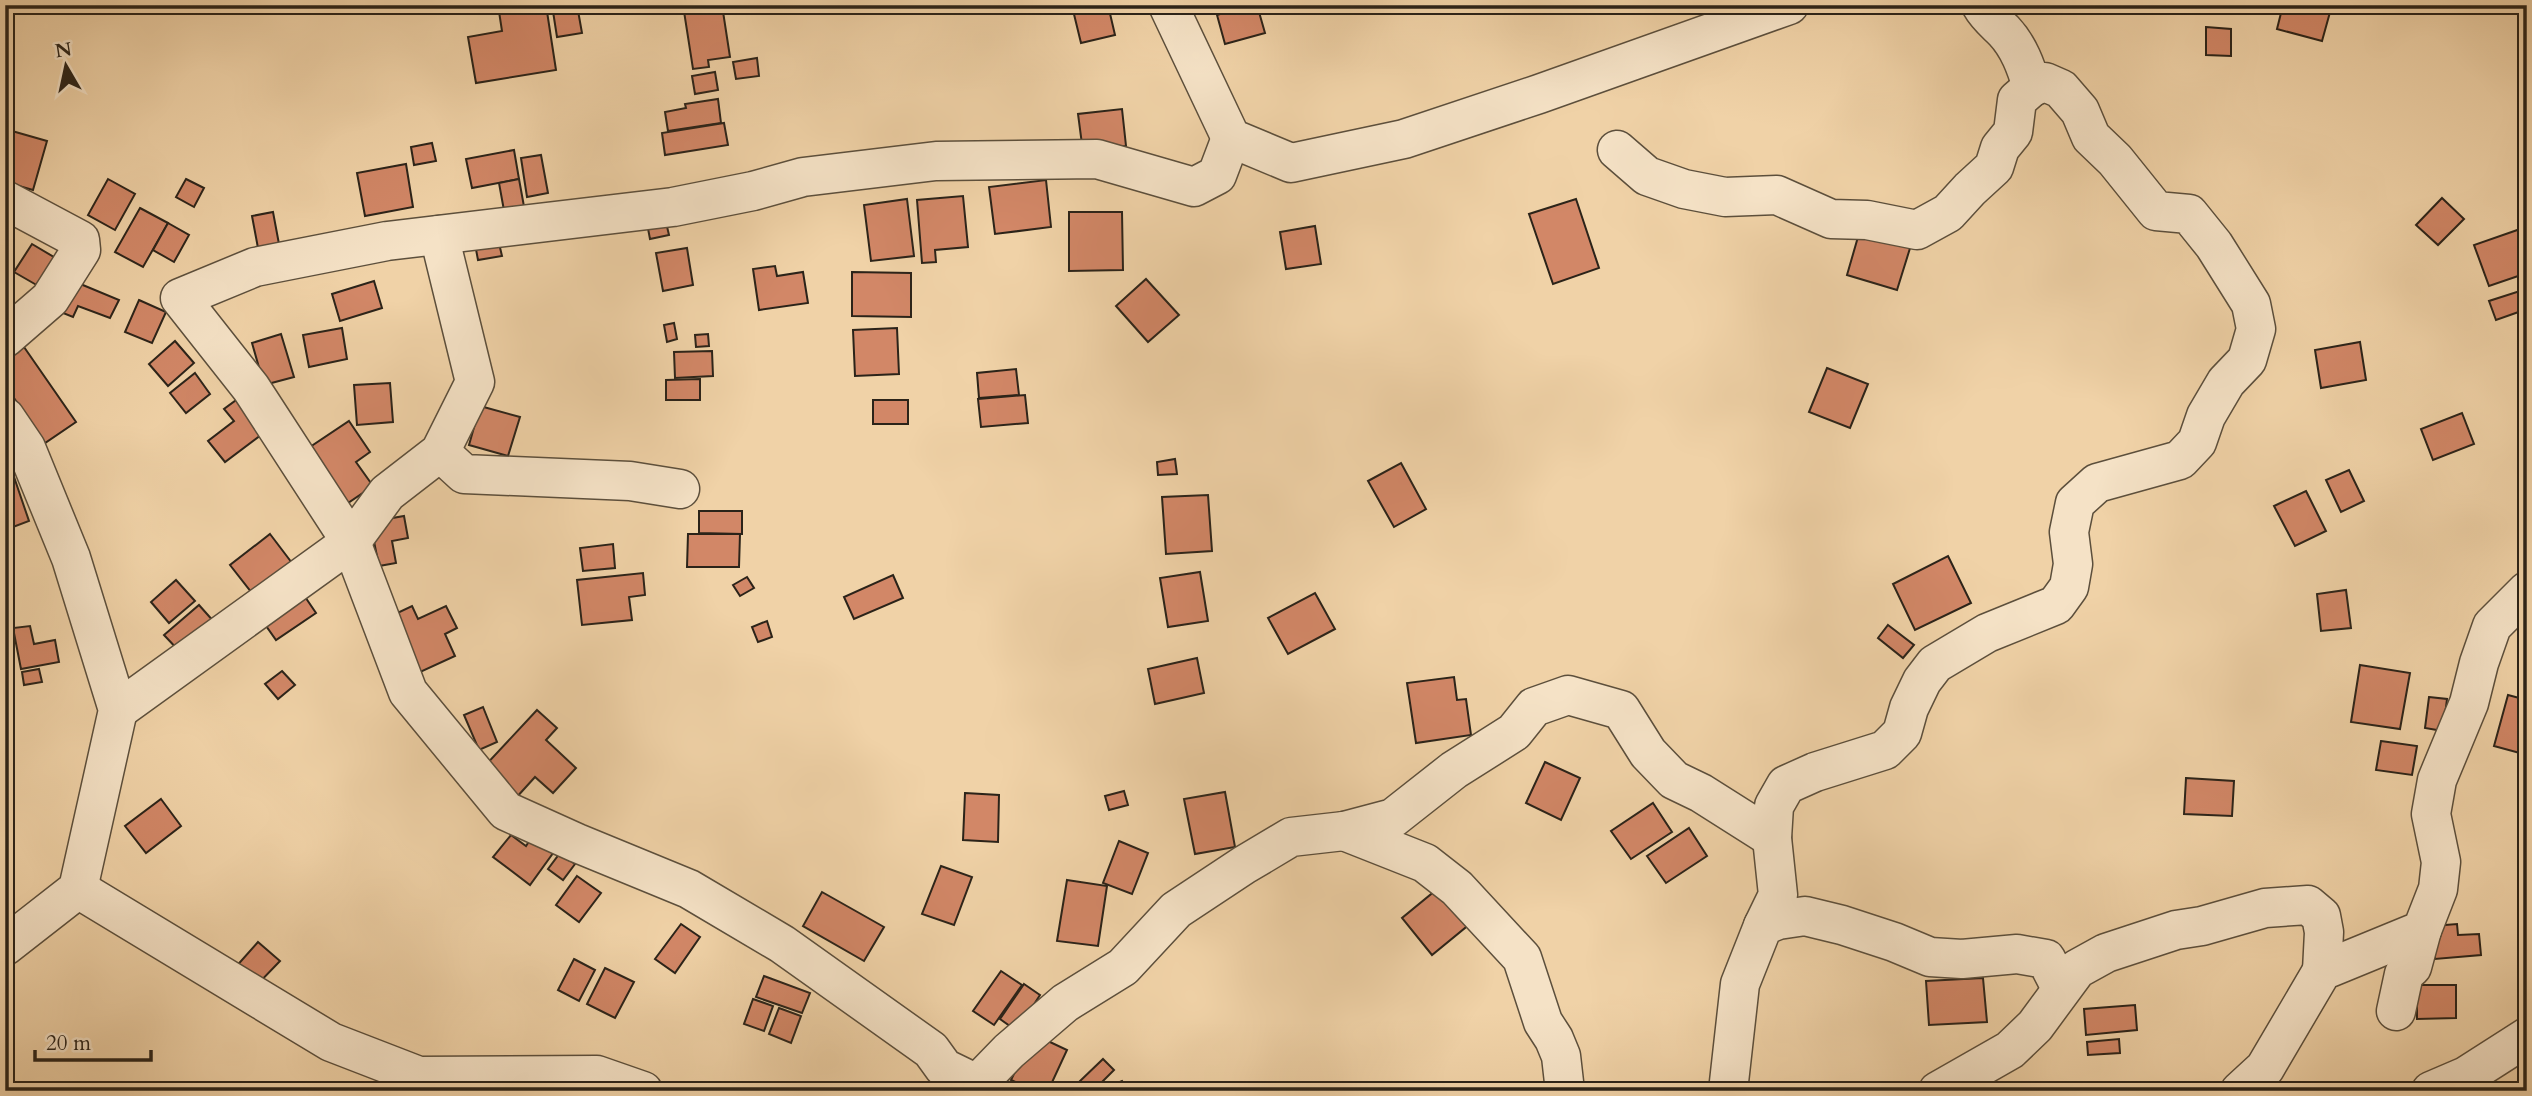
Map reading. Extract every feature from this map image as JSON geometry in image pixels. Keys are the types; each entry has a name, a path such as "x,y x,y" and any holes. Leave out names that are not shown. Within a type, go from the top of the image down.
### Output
{"street":[{"path":"1168,5 1231,138 1291,163 1404,139 1789,5"},
{"path":"1981,5 1986,14 2005,32 2023,59 2032,88"},
{"path":"1617,150 1647,176 1684,189 1725,197 1777,195 1831,219 1867,220 1917,230 1948,213 1994,167 2000,148 2013,132 2017,100 2045,82 2061,89 2080,111 2091,137 2115,160 2156,211 2189,214 2214,245 2251,304 2256,329 2247,360 2225,382 2206,416 2197,442 2180,460 2097,483 2075,503 2069,532 2073,564 2069,587 2056,605 1987,633 1935,664 1922,681 1909,708 1902,733 1885,750 1815,772 1786,785 1774,806 1772,838 1778,895 1740,984 1728,1091"},
{"path":"1231,138 1217,175 1194,187 1097,159 936,161 803,177 673,208 387,241 255,267 180,298 251,388 351,542 408,692 506,811 577,844 689,889 782,944 931,1050 944,1068 977,1087 1009,1051 1065,1003 1123,967 1176,910 1291,836 1344,831 1393,818 1454,770 1514,732 1534,707 1568,695 1621,710 1648,753 1674,780 1772,838"},
{"path":"5,200 80,240 81,250 50,299 5,338"},
{"path":"118,710 351,542 387,493 440,452 475,382 439,236"},
{"path":"5,416 26,448 71,558 118,710 78,889 5,946"},
{"path":"440,452 464,474 630,481 680,489"},
{"path":"2396,1011 2404,974 2412,967 2422,930 2438,889 2441,862 2431,814 2437,780 2469,703 2492,626 2527,591"},
{"path":"1344,831 1425,863 1457,888 1522,958 1543,1022 1561,1056 1566,1091"},
{"path":"78,889 331,1042 419,1076 597,1075 643,1091"},
{"path":"1938,1091 2010,1050 2035,1026 2077,969 2106,953 2176,930 2214,923 2265,908 2308,905 2320,916 2324,932 2322,971 2265,1068 2240,1091"},
{"path":"1763,926 1778,920 1805,916 1894,942 1930,957 1962,959 2017,954 2046,959 2062,988"},
{"path":"2322,971 2422,930"},
{"path":"2431,1091 2466,1076 2527,1037"}],"building":[{"path":"498,5 546,5 556,70 476,83 468,37 502,31"},
{"path":"552,5 577,5 582,33 557,37"},
{"path":"683,5 722,5 730,57 708,60 709,67 693,69"},
{"path":"1108,5 1115,35 1081,43 1072,6"},
{"path":"1257,5 1265,33 1225,44 1217,15"},
{"path":"2283,5 2332,5 2322,41 2277,29"},
{"path":"2206,27 2231,29 2231,56 2206,55"},
{"path":"757,58 759,76 736,79 733,62"},
{"path":"715,72 718,90 695,94 692,76"},
{"path":"718,99 721,123 668,131 665,112 686,108 685,104"},
{"path":"1122,109 1126,146 1083,152 1078,114"},
{"path":"724,123 728,145 665,155 662,133"},
{"path":"5,129 47,141 33,190 5,182"},
{"path":"432,143 436,161 414,165 411,147"},
{"path":"514,150 519,179 472,188 466,159"},
{"path":"541,155 548,193 527,197 521,158"},
{"path":"406,164 413,207 365,216 357,173"},
{"path":"108,179 135,194 115,230 88,215"},
{"path":"186,179 204,188 194,207 176,197"},
{"path":"519,179 525,212 505,216 499,183"},
{"path":"1046,180 1051,227 995,234 989,187"},
{"path":"963,196 968,247 935,250 936,262 922,263 917,200"},
{"path":"2442,198 2464,219 2438,245 2416,225"},
{"path":"907,199 914,256 871,261 864,205"},
{"path":"1576,199 1599,268 1553,284 1529,214"},
{"path":"140,208 168,223 143,267 115,252"},
{"path":"273,212 279,244 258,248 252,216"},
{"path":"1069,212 1122,212 1123,270 1069,271"},
{"path":"664,214 669,235 650,239 646,218"},
{"path":"168,223 189,235 174,262 153,250"},
{"path":"1315,226 1321,264 1286,269 1280,232"},
{"path":"2526,227 2527,273 2489,286 2474,245"},
{"path":"1860,230 1911,245 1897,290 1847,275"},
{"path":"498,239 502,256 478,260 475,244"},
{"path":"32,244 64,263 47,291 14,272"},
{"path":"687,248 693,285 663,291 656,253"},
{"path":"775,266 777,276 803,272 808,303 759,310 753,269"},
{"path":"852,272 911,273 911,317 852,316"},
{"path":"66,278 119,300 110,318 78,306 73,317 53,309"},
{"path":"1146,279 1179,315 1148,342 1116,306"},
{"path":"374,281 382,308 340,321 332,294"},
{"path":"2523,290 2527,309 2496,320 2489,301"},
{"path":"139,300 166,312 152,343 125,332"},
{"path":"674,323 677,339 667,342 664,325"},
{"path":"342,328 347,359 309,367 303,335"},
{"path":"897,328 899,374 855,376 853,330"},
{"path":"281,334 294,377 264,385 252,343"},
{"path":"708,334 709,346 696,347 695,335"},
{"path":"175,341 194,363 168,386 149,364"},
{"path":"2360,342 2366,380 2321,388 2315,350"},
{"path":"24,347 76,422 45,443 5,385 5,360"},
{"path":"712,351 713,376 675,378 674,352"},
{"path":"1827,368 1868,384 1850,428 1809,412"},
{"path":"1016,369 1019,395 979,398 977,373"},
{"path":"195,373 210,394 186,413 170,393"},
{"path":"700,379 700,400 666,400 666,380"},
{"path":"390,383 393,422 357,425 354,385"},
{"path":"1025,395 1028,423 981,427 978,399"},
{"path":"239,398 265,432 225,462 208,441 234,421 224,409"},
{"path":"873,400 908,400 908,424 873,424"},
{"path":"480,406 520,417 508,456 469,445"},
{"path":"2462,413 2474,444 2433,460 2421,429"},
{"path":"349,421 370,452 356,462 373,486 345,505 307,449"},
{"path":"1175,459 1177,474 1158,475 1157,462"},
{"path":"1401,463 1426,509 1394,527 1368,481"},
{"path":"2349,470 2364,501 2341,512 2326,480"},
{"path":"13,474 29,521 5,530 5,477"},
{"path":"2306,491 2326,531 2295,546 2274,506"},
{"path":"1208,495 1212,551 1166,554 1162,497"},
{"path":"699,511 742,511 742,534 699,533"},
{"path":"404,516 408,538 392,541 396,563 379,566 370,522"},
{"path":"270,534 292,563 252,593 230,565"},
{"path":"688,534 740,534 739,567 687,567"},
{"path":"613,544 615,568 583,571 580,548"},
{"path":"1948,556 1971,603 1915,630 1893,584"},
{"path":"1200,572 1208,621 1168,627 1160,578"},
{"path":"643,573 645,595 629,597 632,620 582,625 577,580"},
{"path":"893,575 903,598 854,619 844,597"},
{"path":"747,577 754,588 740,596 733,585"},
{"path":"176,580 195,601 169,623 151,602"},
{"path":"297,585 316,613 276,640 257,613"},
{"path":"2346,590 2351,628 2321,631 2317,594"},
{"path":"1315,593 1335,629 1288,654 1268,618"},
{"path":"199,605 215,623 181,653 164,635"},
{"path":"412,606 418,619 446,606 457,628 445,634 455,656 418,673 391,616"},
{"path":"767,621 772,637 758,642 752,627"},
{"path":"1888,625 1914,645 1903,658 1878,638"},
{"path":"30,626 34,644 55,640 59,662 21,669 13,628"},
{"path":"1197,658 1204,693 1155,704 1148,669"},
{"path":"2360,665 2410,673 2400,729 2351,722"},
{"path":"39,669 42,682 24,685 22,672"},
{"path":"282,671 295,685 278,699 265,684"},
{"path":"1454,677 1457,700 1466,699 1471,735 1416,743 1407,683"},
{"path":"2508,695 2527,700 2527,755 2494,746"},
{"path":"2429,697 2447,699 2443,731 2425,728"},
{"path":"483,707 497,742 479,750 464,715"},
{"path":"537,710 557,728 546,740 576,768 553,793 535,777 515,799 482,769"},
{"path":"2381,741 2417,746 2412,775 2376,770"},
{"path":"1545,762 1580,778 1561,820 1526,803"},
{"path":"2186,778 2234,781 2232,816 2184,814"},
{"path":"1124,791 1128,805 1109,810 1105,796"},
{"path":"1225,792 1235,847 1195,854 1184,799"},
{"path":"965,793 999,795 998,842 963,840"},
{"path":"161,799 181,826 146,853 125,826"},
{"path":"1653,803 1672,832 1631,859 1611,831"},
{"path":"1689,828 1707,856 1666,883 1647,856"},
{"path":"534,834 556,849 530,885 493,857 511,835 526,846"},
{"path":"1119,841 1148,853 1132,894 1103,883"},
{"path":"560,853 575,864 563,880 548,869"},
{"path":"941,866 972,877 954,925 922,914"},
{"path":"577,876 601,893 579,922 556,905"},
{"path":"1067,880 1107,886 1098,946 1057,941"},
{"path":"1441,886 1471,923 1432,955 1402,918"},
{"path":"822,892 884,927 864,961 803,926"},
{"path":"681,924 700,937 675,973 655,959"},
{"path":"2457,924 2458,935 2479,934 2481,955 2435,959 2433,926"},
{"path":"258,942 280,961 255,987 234,969"},
{"path":"574,959 595,970 579,1001 558,990"},
{"path":"605,968 634,982 615,1018 587,1004"},
{"path":"1001,971 1022,985 994,1025 973,1011"},
{"path":"764,976 810,993 802,1013 756,997"},
{"path":"1983,978 1987,1022 1929,1025 1926,981"},
{"path":"1024,984 1040,995 1017,1031 1000,1019"},
{"path":"2417,985 2456,985 2456,1018 2417,1019"},
{"path":"753,999 773,1006 764,1031 744,1024"},
{"path":"2135,1005 2137,1030 2086,1035 2084,1009"},
{"path":"779,1008 801,1016 791,1043 769,1034"},
{"path":"1033,1034 1067,1050 1048,1091 1035,1091 1011,1080"},
{"path":"2119,1039 2120,1053 2088,1055 2087,1042"},
{"path":"1103,1059 1114,1070 1093,1091 1088,1091 1079,1082"},
{"path":"1122,1081 1127,1091 1098,1091"},
{"path":"1583,1084 1622,1086 1622,1091 1583,1091"}]}
